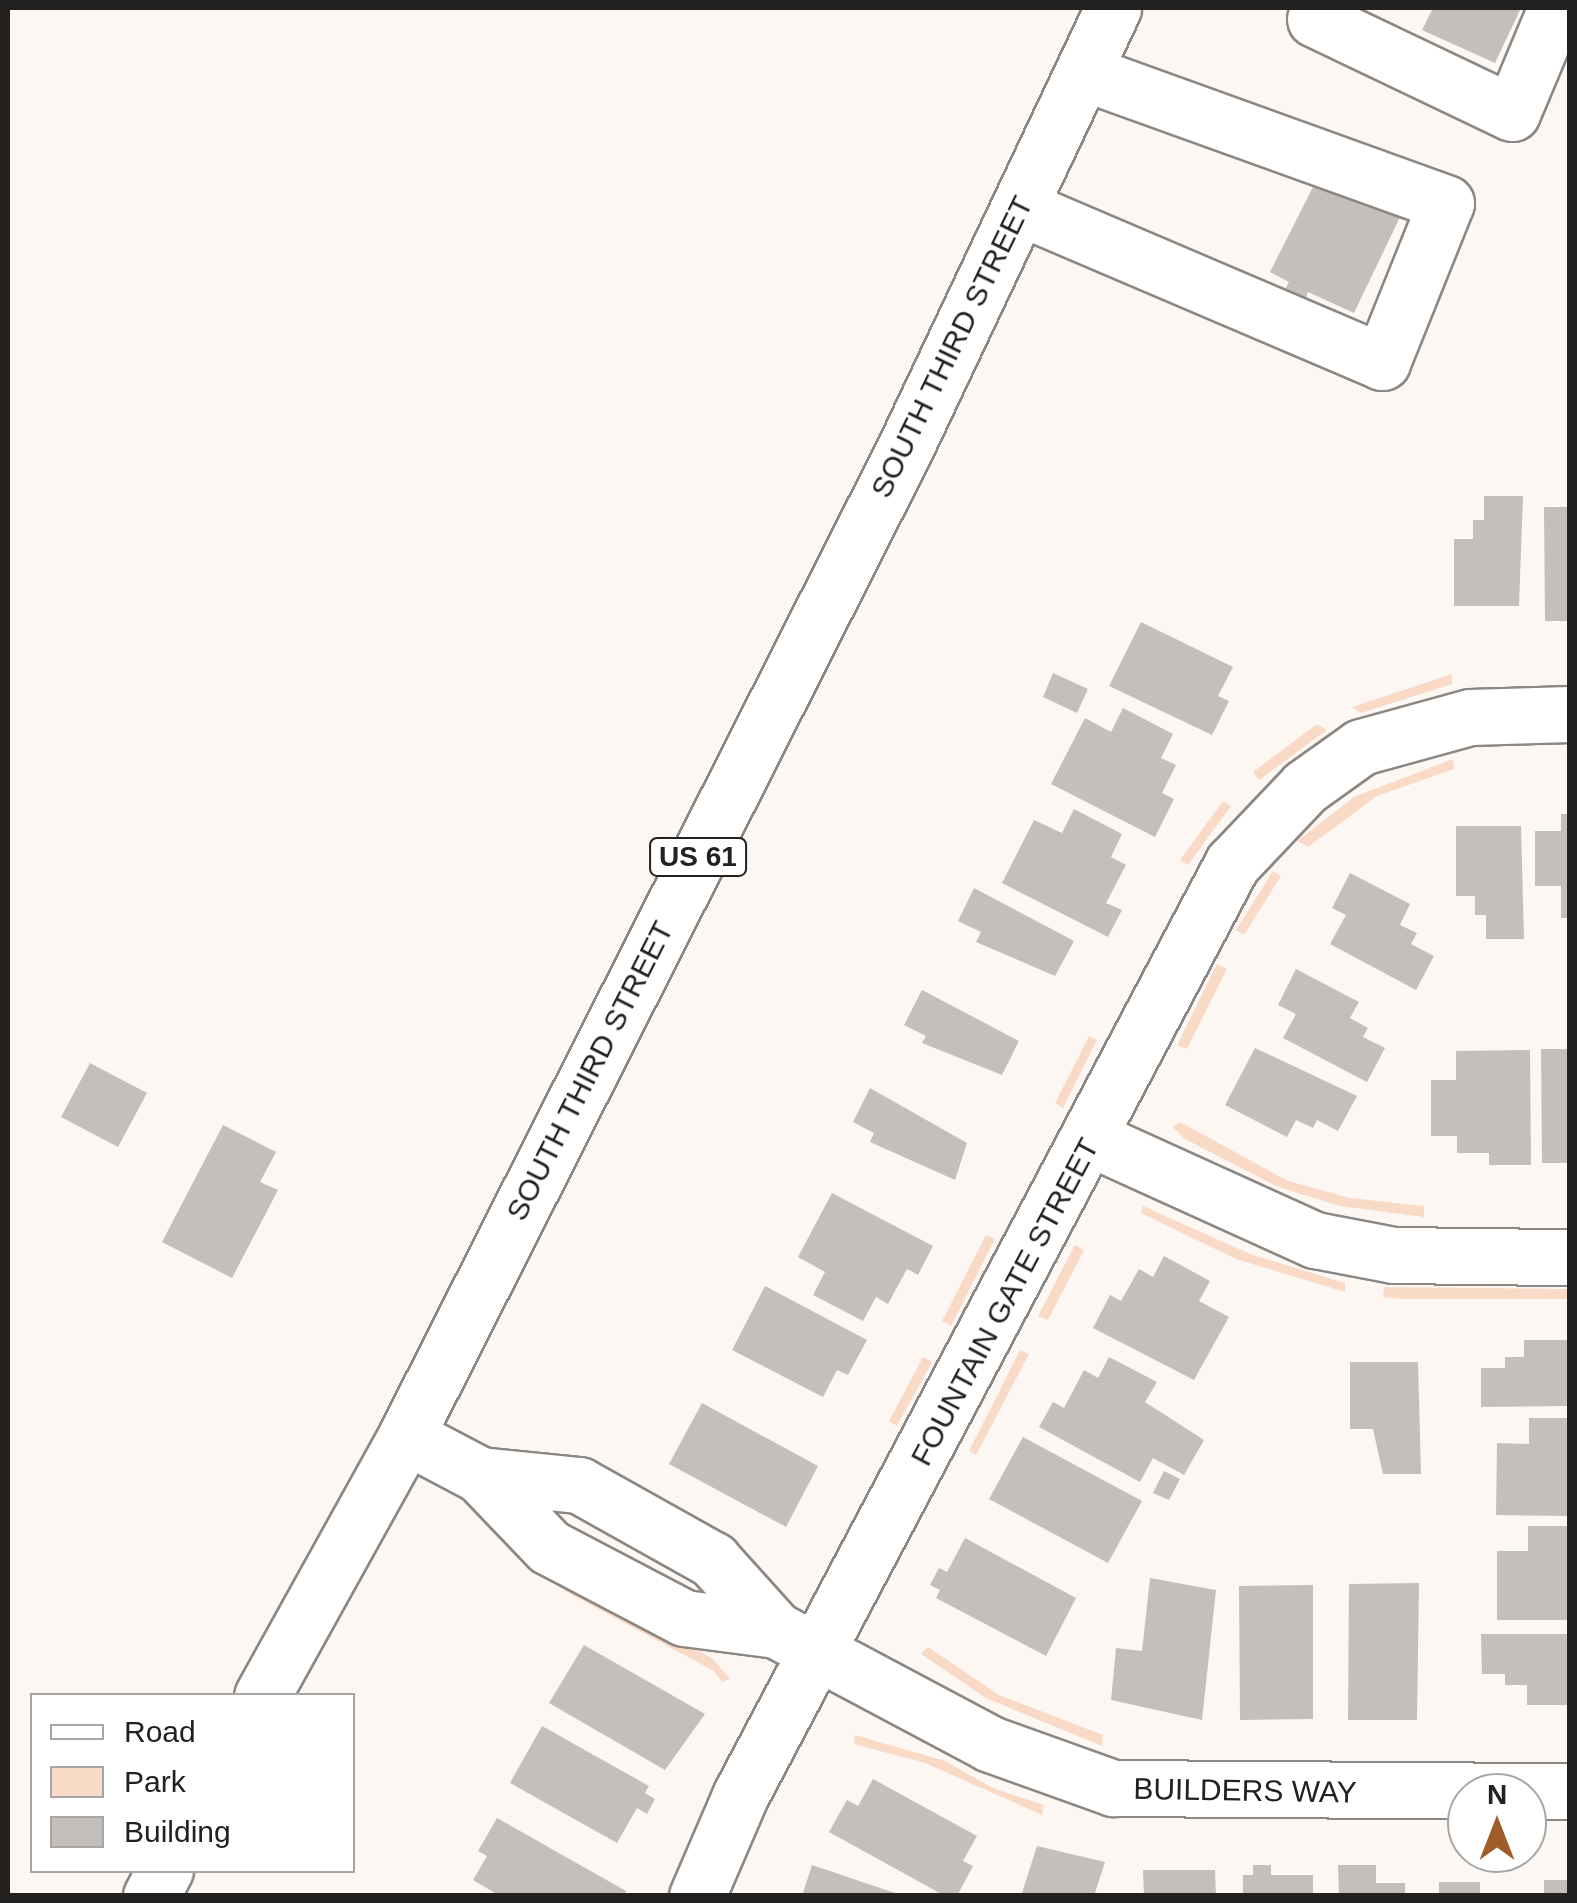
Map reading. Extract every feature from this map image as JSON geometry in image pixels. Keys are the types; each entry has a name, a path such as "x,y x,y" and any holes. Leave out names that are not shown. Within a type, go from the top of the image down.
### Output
{"main road":[{"name":"SOUTH THIRD STREET","path":"264,1693 406,1436 906,444 1112,8"},
{"path":"1310,11 1512,114 1556,8"},
{"path":"1019,207 1382,362 1446,203 1282,140 1083,72"},
{"name":"FOUNTAIN GATE STREET","path":"697,1896 740,1796 796,1642 1092,1139 1232,864 1305,787 1361,746 1470,717 1570,714"},
{"path":"1092,1139 1315,1240 1394,1254 1570,1256"},
{"name":"BUILDERS WAY","path":"406,1436 480,1475 579,1485 713,1560 796,1642 990,1744 1114,1788 1570,1791"},
{"path":"151,1896 162,1873"}],"green space":[{"path":"1452,674 1452,684 1361,713 1352,707"},
{"path":"1317,724 1327,730 1259,780 1253,772"},
{"path":"1453,759 1454,769 1377,796 1308,847 1297,841 1354,797"},
{"path":"1223,801 1231,806 1188,865 1180,860"},
{"path":"1273,871 1281,876 1244,935 1236,930"},
{"path":"1217,964 1227,969 1187,1049 1177,1045"},
{"path":"1089,1036 1097,1040 1063,1108 1055,1103"},
{"path":"1180,1122 1288,1181 1350,1198 1424,1206 1424,1217 1340,1206 1278,1187 1185,1139 1173,1127"},
{"path":"1143,1206 1250,1254 1345,1283 1345,1292 1236,1259 1141,1213"},
{"path":"986,1235 995,1239 951,1326 942,1321"},
{"path":"1075,1245 1084,1250 1048,1320 1038,1316"},
{"path":"1384,1287 1569,1289 1569,1299 1401,1299 1383,1297"},
{"path":"1020,1350 1029,1354 976,1455 969,1451"},
{"path":"923,1357 932,1362 897,1426 889,1421"},
{"path":"569,1580 712,1658 730,1679 722,1682 714,1671 563,1590"},
{"path":"928,1647 999,1695 1103,1735 1102,1746 986,1698 921,1654"},
{"path":"855,1735 945,1761 995,1789 1044,1805 1042,1815 925,1763 854,1744"}],"building":[{"path":"1433,8 1521,8 1495,63 1422,30"},
{"path":"1318,177 1401,215 1354,313 1308,292 1305,300 1284,291 1289,282 1270,272"},
{"path":"1484,496 1523,496 1519,606 1454,606 1454,539 1473,539 1473,520 1484,520"},
{"path":"1544,507 1570,507 1570,621 1545,621"},
{"path":"1141,622 1233,667 1218,696 1229,701 1212,735 1109,686"},
{"path":"1053,673 1088,689 1077,713 1043,697"},
{"path":"1123,708 1173,734 1161,758 1176,765 1162,793 1174,799 1155,837 1051,784 1085,718 1111,732"},
{"path":"1074,809 1122,834 1111,857 1126,865 1106,903 1122,910 1108,937 1002,883 1034,820 1062,833"},
{"path":"1561,814 1570,814 1570,918 1561,918 1561,886 1535,886 1535,831 1561,831"},
{"path":"1456,826 1521,826 1524,939 1486,939 1486,915 1475,915 1475,896 1456,896"},
{"path":"1350,873 1410,904 1400,925 1417,933 1411,944 1434,956 1416,990 1330,944 1346,915 1332,908"},
{"path":"974,888 1074,941 1055,976 976,942 981,932 958,921"},
{"path":"1296,969 1359,1002 1350,1018 1368,1028 1363,1037 1385,1048 1367,1082 1283,1038 1296,1014 1278,1005"},
{"path":"922,990 1019,1041 1002,1075 922,1043 926,1036 904,1025"},
{"path":"1255,1048 1357,1096 1338,1131 1317,1120 1313,1128 1296,1120 1287,1137 1225,1105"},
{"path":"1541,1049 1570,1049 1570,1163 1542,1163"},
{"path":"1530,1050 1531,1165 1489,1165 1489,1153 1457,1153 1457,1136 1431,1136 1431,1080 1456,1080 1456,1051"},
{"path":"90,1063 147,1093 118,1147 61,1117"},
{"path":"870,1088 967,1143 955,1180 870,1142 874,1133 853,1122"},
{"path":"223,1125 276,1152 260,1182 278,1190 232,1278 162,1242"},
{"path":"832,1193 933,1246 918,1275 907,1269 888,1304 876,1297 863,1321 813,1295 825,1272 798,1257"},
{"path":"1164,1256 1210,1281 1199,1301 1229,1317 1194,1380 1093,1328 1110,1295 1121,1301 1139,1269 1153,1277"},
{"path":"765,1286 867,1340 848,1375 837,1370 823,1397 732,1350"},
{"path":"1524,1340 1570,1340 1570,1406 1481,1407 1481,1368 1505,1368 1505,1357 1524,1357"},
{"path":"1109,1357 1157,1382 1145,1402 1204,1440 1184,1475 1153,1458 1140,1482 1039,1427 1053,1402 1064,1408 1084,1370 1098,1378"},
{"path":"1350,1362 1418,1362 1421,1474 1383,1474 1373,1429 1350,1429"},
{"path":"702,1403 818,1466 786,1527 669,1464"},
{"path":"1529,1418 1570,1418 1570,1516 1496,1515 1497,1443 1529,1444"},
{"path":"1023,1437 1142,1501 1108,1563 989,1499"},
{"path":"1164,1471 1180,1479 1169,1500 1153,1493"},
{"path":"1528,1526 1570,1526 1570,1620 1497,1620 1497,1551 1528,1551"},
{"path":"965,1538 1076,1598 1046,1656 936,1598 940,1590 930,1585 939,1568 947,1572"},
{"path":"1150,1578 1216,1590 1202,1720 1111,1700 1116,1648 1142,1651"},
{"path":"1419,1583 1417,1720 1348,1720 1349,1584"},
{"path":"1313,1585 1313,1719 1240,1720 1239,1586"},
{"path":"1481,1634 1570,1634 1570,1705 1527,1705 1527,1685 1505,1685 1505,1674 1482,1674"},
{"path":"584,1645 705,1714 665,1770 549,1703"},
{"path":"542,1726 649,1786 645,1793 655,1799 647,1814 637,1808 617,1843 510,1783"},
{"path":"873,1779 977,1836 963,1861 973,1866 957,1896 945,1896 829,1832 847,1800 858,1806"},
{"path":"497,1818 626,1891 624,1896 500,1896 473,1880 487,1856 478,1851"},
{"path":"1037,1846 1105,1862 1094,1896 1021,1896"},
{"path":"812,1865 901,1895 901,1896 802,1896"},
{"path":"1253,1865 1271,1865 1271,1875 1313,1875 1313,1896 1243,1896 1243,1875 1253,1875"},
{"path":"1338,1865 1376,1865 1376,1883 1405,1883 1405,1896 1339,1896"},
{"path":"1143,1870 1215,1870 1216,1896 1144,1896"},
{"path":"1544,1880 1570,1880 1570,1896 1544,1896"},
{"path":"1439,1882 1480,1882 1480,1896 1439,1896"}]}
